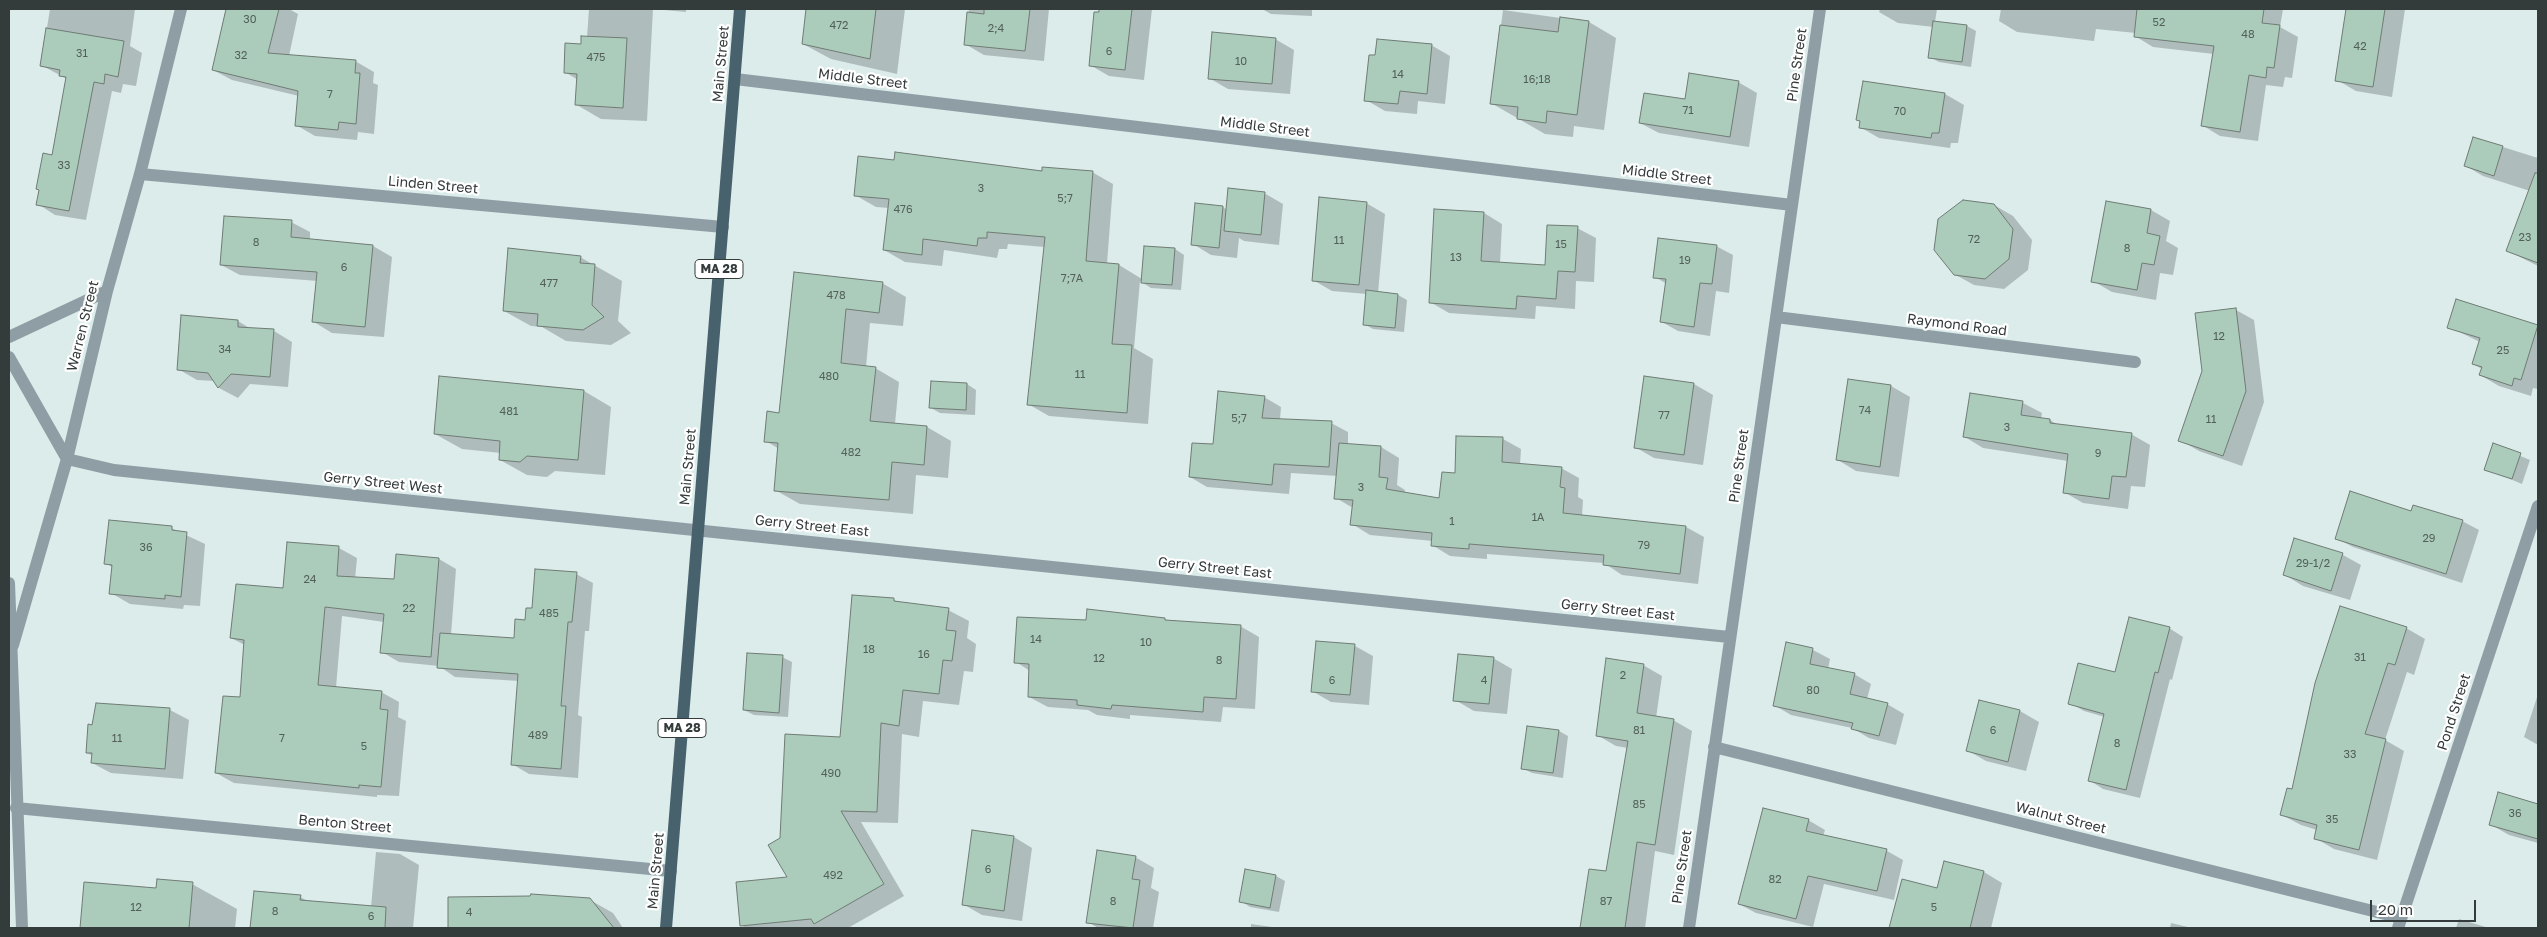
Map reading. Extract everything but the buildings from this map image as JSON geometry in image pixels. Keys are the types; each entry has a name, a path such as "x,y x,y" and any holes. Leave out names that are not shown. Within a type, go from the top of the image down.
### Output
{"main road":[{"name":"Main Street","path":"666,928 740,9"}],"street":[{"name":"Warren Street","path":"11,650 67,459 107,291 140,174 181,9"},
{"name":"Pine Street","path":"1689,928 1820,9"},
{"name":"Middle Street","path":"735,79 1792,204"},
{"name":"Linden Street","path":"140,174 722,227"},
{"path":"9,338 107,291"},
{"name":"Raymond Road","path":"1776,317 2135,362"},
{"path":"9,357 67,459"},
{"name":"Gerry Street West","path":"67,459 124,471 698,529"},
{"name":"Pond Street","path":"2400,923 2538,506"},
{"name":"Gerry Street East","path":"698,529 1729,637"},
{"name":"Warren Street","path":"9,583 22,928"},
{"name":"Walnut Street","path":"1714,747 2400,923"},
{"name":"Benton Street","path":"16,808 671,871"}]}
